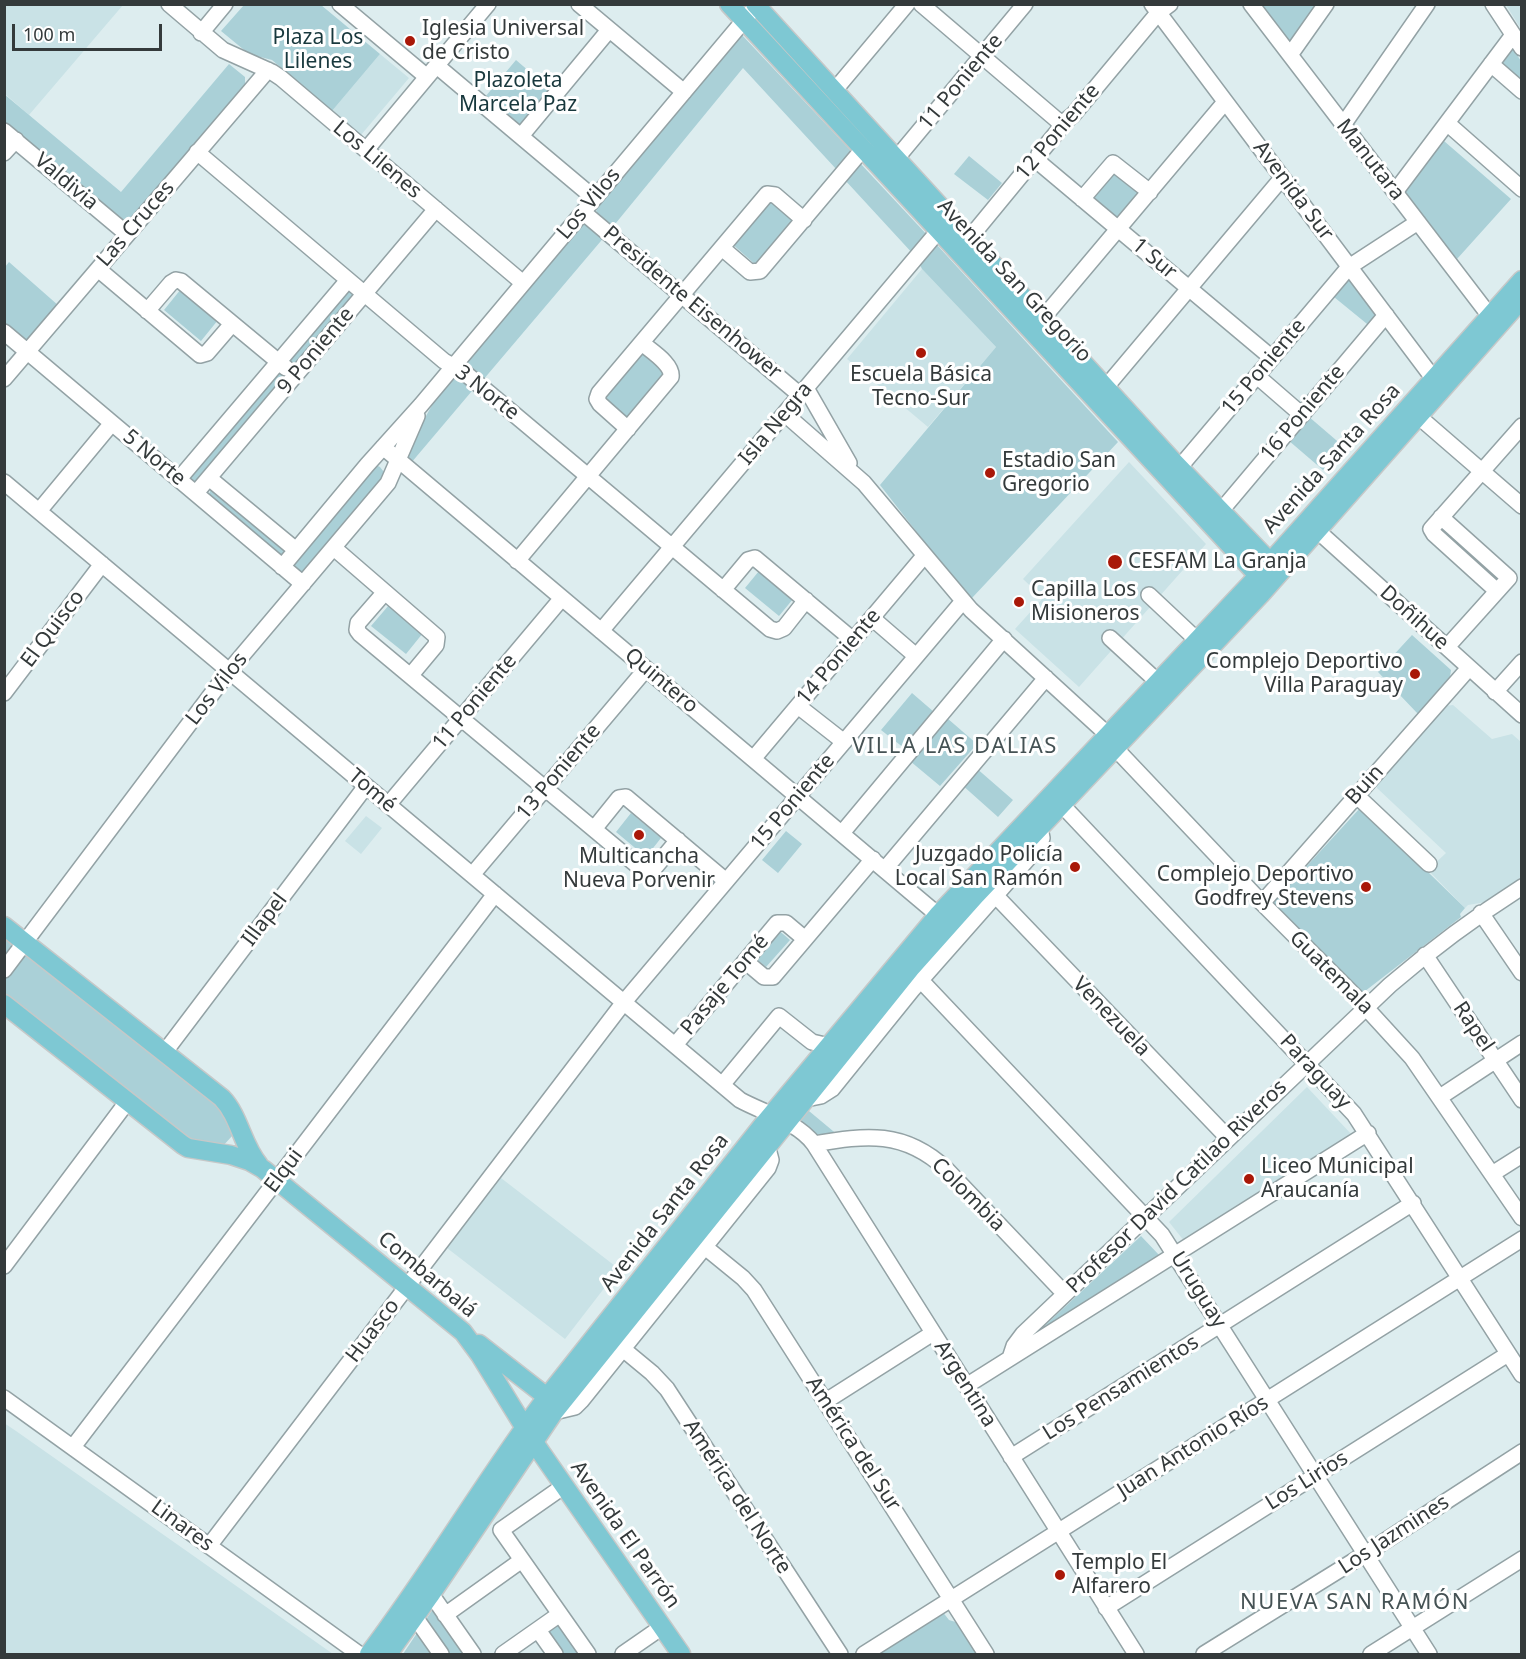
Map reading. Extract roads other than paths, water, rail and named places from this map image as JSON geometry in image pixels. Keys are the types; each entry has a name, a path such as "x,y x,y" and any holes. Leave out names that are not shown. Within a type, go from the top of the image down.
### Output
{"main road":[{"name":"Avenida San Gregorio","path":"729,4 753,9 834,91 1220,512 1268,576"},
{"name":"Avenida San Gregorio","path":"753,9 863,149 957,252 1268,576"},
{"name":"Avenida Santa Rosa","path":"369,1654 551,1404 772,1129 819,1049 938,915 1032,825 1268,576 1433,378 1521,280"},
{"name":"Avenida Santa Rosa","path":"1312,526 1418,416 1521,299"},
{"name":"Avenida Santa Rosa","path":"772,1129 806,1099 915,975 953,920 1032,825 1062,805 1158,683 1198,641 1268,576"},
{"name":"Combarbalá","path":"4,926 222,1098 230,1108 248,1149 270,1174 463,1332 529,1434"},
{"path":"907,951 915,975"},
{"name":"Combarbalá","path":"4,1004 188,1148 242,1158 270,1174"},
{"path":"221,1154 233,1145 239,1129"},
{"path":"463,1332 527,1381 551,1404"},
{"path":"505,1395 527,1381"},
{"name":"Avenida Santa Rosa","path":"388,1654 431,1594 529,1434"},
{"name":"Avenida El Parrón","path":"529,1434 681,1654"}],"street":[{"name":"Los Lilenes","path":"169,4 223,50 257,83"},
{"path":"201,33 225,4"},
{"path":"340,4 521,136 594,198"},
{"path":"366,150 488,4"},
{"path":"579,4 684,92"},
{"path":"834,91 907,4"},
{"path":"921,4 1057,120 1060,125"},
{"name":"11 Poniente","path":"896,159 1025,4"},
{"name":"Manutara","path":"1251,4 1489,315"},
{"path":"1290,55 1326,4"},
{"path":"1343,125 1427,4"},
{"path":"1395,192 1491,64 1517,42 1493,4"},
{"name":"Avenida Sur","path":"1160,7 1225,102 1433,378"},
{"name":"12 Poniente","path":"957,252 1038,159 1039,154 1058,131 1060,125 1073,115 1160,7"},
{"name":"Los Vilos","path":"282,567 753,9"},
{"path":"521,136 609,30"},
{"name":"Los Lilenes","path":"223,50 281,78 523,282"},
{"path":"1491,64 1521,91"},
{"name":"Las Cruces","path":"4,379 268,70"},
{"path":"1043,318 1225,102"},
{"path":"1447,123 1521,189"},
{"path":"4,153 10,135"},
{"name":"Valdivia","path":"10,135 127,234"},
{"path":"722,248 750,272 757,273 863,149"},
{"name":"3 Norte","path":"197,152 444,361 465,373 770,630 777,631 784,627 806,600"},
{"name":"1 Sur","path":"1038,159 1082,199 1272,358"},
{"path":"1082,199 1113,163 1150,192"},
{"path":"1106,387 1282,178"},
{"path":"628,429 600,404 597,396 767,194 775,195 804,220"},
{"name":"9 Poniente","path":"196,494 436,209"},
{"name":"Presidente Eisenhower","path":"583,212 803,392 855,474"},
{"name":"Isla Negra","path":"601,631 950,217"},
{"name":"15 Poniente","path":"1179,468 1349,267 1418,222"},
{"path":"98,269 202,355 207,353 232,324"},
{"path":"147,311 171,283 178,280 295,376"},
{"name":"9 Poniente","path":"179,479 348,280"},
{"name":"16 Poniente","path":"1220,512 1386,315"},
{"name":"5 Norte","path":"4,332 303,584"},
{"path":"517,561 672,375 669,367 642,343"},
{"path":"1257,376 1302,415"},
{"name":"Los Vilos","path":"4,970 229,671 388,483 421,405"},
{"name":"Presidente Eisenhower","path":"785,414 855,474 878,498 963,601 1112,742"},
{"path":"1418,416 1521,506"},
{"path":"39,511 112,423"},
{"path":"1497,591 1431,531 1521,426"},
{"name":"Quintero","path":"383,447 938,915"},
{"name":"5 Norte","path":"209,477 296,550"},
{"name":"Tomé","path":"4,482 772,1129"},
{"path":"1441,517 1509,578 1447,647"},
{"name":"Doñihue","path":"1312,526 1521,715"},
{"path":"334,548 436,634 438,640 436,645 411,675"},
{"name":"14 Poniente","path":"753,759 924,555"},
{"path":"723,590 748,560 755,558 854,640"},
{"name":"El Quisco","path":"4,693 102,564"},
{"path":"385,592 358,623 357,630 646,872 654,869 678,840"},
{"path":"1149,595 1198,641"},
{"name":"11 Poniente","path":"388,805 562,598"},
{"name":"15 Poniente","path":"624,1002 963,601"},
{"path":"872,618 916,656"},
{"path":"1110,638 1158,683"},
{"path":"842,833 1004,639"},
{"path":"1496,692 1521,662"},
{"name":"Buin","path":"1262,903 1470,668"},
{"name":"13 Poniente","path":"472,875 646,669"},
{"path":"885,869 1046,678"},
{"path":"798,706 844,742"},
{"name":"Guatemala","path":"1112,742 1262,903 1412,1058 1521,1218"},
{"name":"Illapel","path":"164,1053 366,786"},
{"path":"1356,795 1429,864"},
{"path":"594,829 619,798 626,797 726,881"},
{"name":"Paraguay","path":"1062,805 1347,1105 1368,1132 1521,1375"},
{"name":"Avenida Santa Rosa","path":"915,975 995,895 1040,844 1042,838 1032,825"},
{"path":"745,961 764,977 770,978 776,975 873,859"},
{"name":"Profesor David Catilao Riveros","path":"1010,1358 1014,1346 1023,1334 1366,1008 1425,955 1481,913 1521,887"},
{"name":"Elqui","path":"73,1447 270,1174 495,894"},
{"name":"Venezuela","path":"995,895 1228,1138"},
{"path":"1481,913 1521,973"},
{"name":"Pasaje Tomé","path":"675,1045 777,923 786,923 806,939"},
{"name":"Rapel","path":"1425,955 1521,1100"},
{"name":"Uruguay","path":"915,975 1146,1216 1175,1254 1429,1654"},
{"name":"Huasco","path":"209,1546 624,1002"},
{"path":"722,1085 779,1016 819,1049"},
{"path":"1440,1097 1521,1043"},
{"path":"4,1266 127,1102"},
{"path":"551,1404 578,1405 705,1247 770,1166 772,1129"},
{"name":"Argentina","path":"772,1129 801,1130 814,1144 1136,1654"},
{"name":"Profesor David Catilao Riveros","path":"966,1386 1368,1132"},
{"name":"Colombia","path":"814,1144 860,1137 880,1137 923,1151 946,1169 1065,1294"},
{"path":"1492,1174 1521,1155"},
{"name":"Los Pensamientos","path":"1011,1457 1413,1203"},
{"name":"Juan Antonio Ríos","path":"864,1654 1521,1239"},
{"name":"América del Sur","path":"705,1247 750,1284 986,1654"},
{"path":"826,1401 933,1332"},
{"name":"América del Norte","path":"623,1349 667,1389 840,1654"},
{"name":"Los Lirios","path":"1106,1608 1508,1354"},
{"name":"Linares","path":"4,1398 359,1654"},
{"name":"Los Jazmines","path":"1204,1654 1365,1554 1521,1452"},
{"path":"564,1486 501,1530 588,1654"},
{"path":"1371,1654 1521,1559"},
{"path":"445,1615 522,1560"},
{"path":"431,1594 472,1654"},
{"path":"503,1654 560,1614"},
{"path":"415,1617 441,1654"},
{"path":"623,1654 662,1627"},
{"path":"538,1630 555,1654"}],"place":[{"name":"Iglesia Universal de Cristo","path":"410,41"},
{"name":"Escuela Básica Tecno-Sur","path":"921,353"},
{"name":"Estadio San Gregorio","path":"990,473"},
{"name":"CESFAM La Granja","path":"1115,562"},
{"name":"Capilla Los Misioneros","path":"1019,602"},
{"name":"Complejo Deportivo Villa Paraguay","path":"1415,674"},
{"name":"Multicancha Nueva Porvenir","path":"639,835"},
{"name":"Juzgado Policía Local San Ramón","path":"1075,867"},
{"name":"Complejo Deportivo Godfrey Stevens","path":"1366,887"},
{"name":"Liceo Municipal Araucanía","path":"1249,1179"},
{"name":"Templo El Alfarero","path":"1060,1575"}],"district":[{"name":"VILLA LAS DALIAS","path":"955,747"},
{"name":"NUEVA SAN RAMÓN","path":"1355,1603"}],"park label":[{"name":"Plaza Los Lilenes","path":"318,50"},
{"name":"Plazoleta Marcela Paz","path":"518,93"}]}
